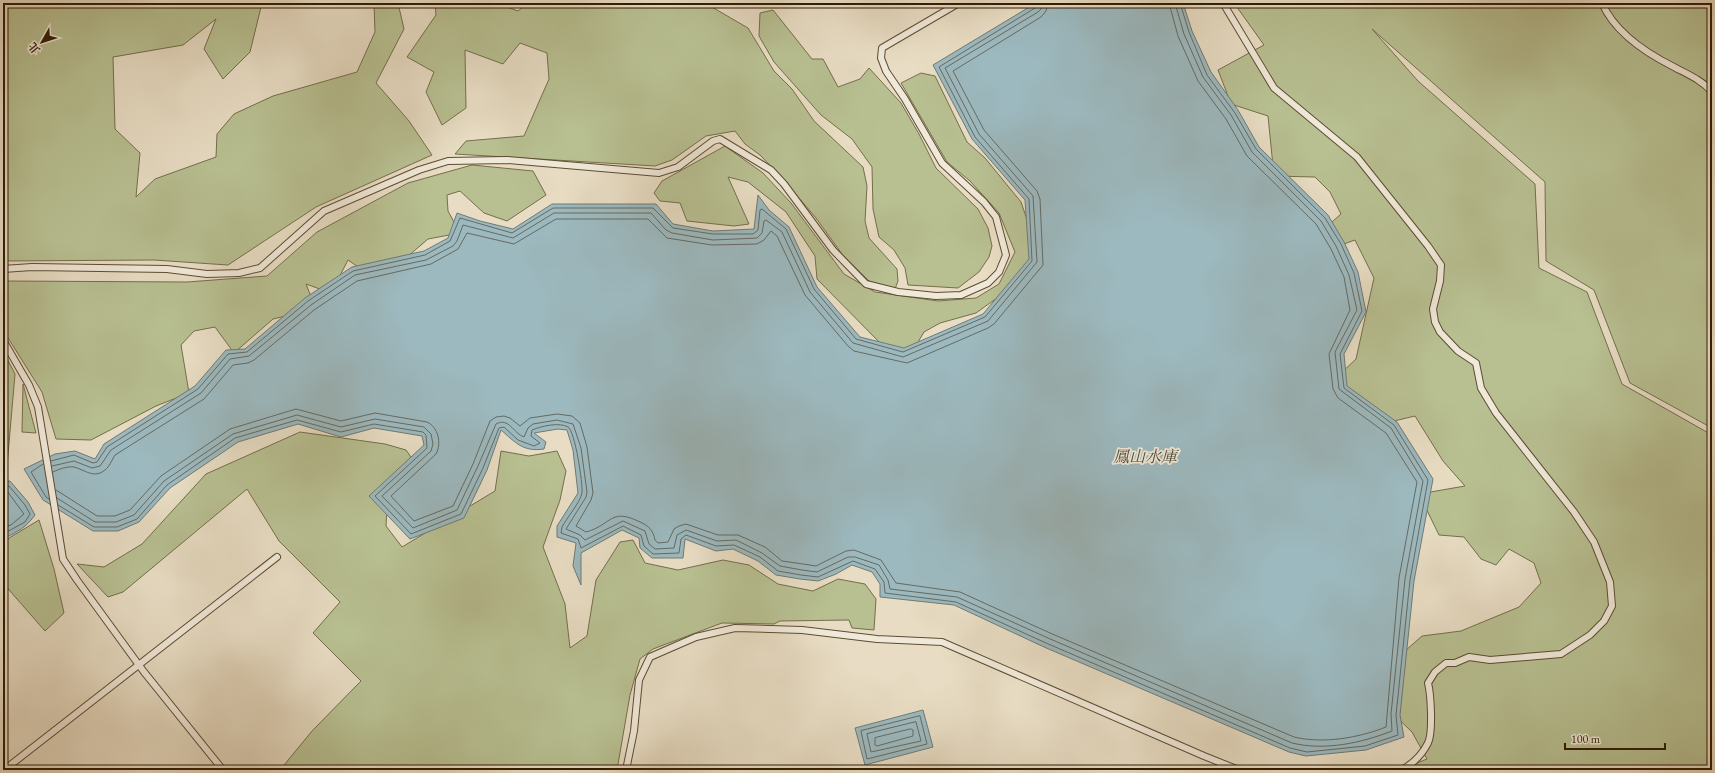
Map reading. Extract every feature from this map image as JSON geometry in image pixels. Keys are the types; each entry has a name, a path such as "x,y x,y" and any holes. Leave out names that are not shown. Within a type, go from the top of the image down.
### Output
{"street":[{"path":"3,269 32,267 167,269 207,274 239,273 260,268 324,211 419,170 448,161 507,160 659,174 678,167 712,141 720,139 771,170 784,184 833,250 866,284 882,290 907,294 936,296 961,295 988,284 999,272 1006,255 996,217 984,202 942,163 905,99 886,71 881,58 882,48 959,3"},
{"path":"1223,3 1274,88 1357,158 1418,232 1441,265 1440,281 1432,310 1435,322 1440,332 1458,351 1476,363 1481,388 1496,413 1508,431 1523,446 1585,528 1600,553 1610,582 1612,606 1604,622 1590,635 1561,654 1490,660 1469,657 1455,663 1446,664 1435,672 1428,683 1431,696 1429,742 1413,763 1402,770"},
{"path":"1602,3 1605,11 1630,39 1660,60 1705,84 1712,92"},
{"path":"3,340 29,385 38,407 63,559 139,665 223,770"},
{"path":"4,770 277,558"},
{"path":"626,770 634,731 639,680 650,657 696,637 735,628 802,630 877,639 942,642 1239,770"}],"green space":[{"path":"3,3 262,3 250,52 223,79 204,49 216,19 183,45 113,57 115,129 140,153 136,197 155,179 216,157 217,134 234,114 273,96 357,72 375,32 374,3 398,3 404,29 376,83 409,121 432,155 316,207 228,265 154,260 3,261"},
{"path":"435,3 496,3 518,11 528,3 705,3 748,28 774,71 792,89 814,121 863,167 867,186 865,221 869,238 897,269 898,281 895,289 869,281 842,254 816,218 781,177 760,155 745,144 735,131 706,136 672,160 655,166 455,154 466,141 524,136 549,79 547,53 520,43 503,64 465,50 466,108 442,125 426,92 434,72 407,57 436,15"},
{"path":"1234,3 1712,3 1712,428 1630,383 1594,290 1546,261 1545,182 1372,29 1418,81 1535,184 1539,268 1587,292 1622,384 1712,435 1712,770 1399,770 1427,759 1412,732 1389,710 1372,680 1422,636 1461,631 1519,607 1541,583 1534,563 1509,549 1496,565 1481,559 1464,537 1439,535 1419,494 1465,486 1443,461 1415,416 1394,421 1349,392 1339,375 1356,359 1374,278 1355,240 1341,245 1315,237 1341,214 1330,192 1315,177 1274,176 1268,116 1231,104 1218,70 1264,45"},
{"path":"773,10 812,59 823,59 838,87 860,79 869,68 901,103 936,168 978,209 988,228 992,246 989,257 979,272 958,288 908,285 905,268 894,250 879,237 873,209 872,167 852,139 821,115 774,62 759,36 760,13"},
{"path":"921,73 935,76 967,142 985,158 1021,202 1036,246 1018,283 976,313 940,323 924,332 911,354 888,351 817,279 815,256 786,212 748,182 728,177 749,224 734,226 687,221 680,203 660,201 654,193 662,181 725,146 763,173 791,203 844,274 875,292 938,301 976,298 999,284 1015,252 999,213 970,181 947,162 901,83"},
{"path":"472,165 533,171 546,195 507,221 484,213 460,191 447,195 448,211 460,233 428,239 379,281 348,260 331,293 306,284 316,309 273,319 234,353 215,327 194,331 181,345 189,393 156,406 91,440 56,439 42,392 3,330 3,281 187,282 267,276 317,232 408,183"},
{"path":"3,351 15,374 7,466 3,455"},
{"path":"23,384 36,433 22,432"},
{"path":"300,432 385,444 406,450 418,467 388,491 386,526 402,547 495,491 501,451 529,456 557,451 566,471 560,500 543,547 565,604 570,648 587,636 596,580 620,542 633,540 645,563 678,570 723,560 749,565 778,584 813,591 838,579 865,584 876,599 874,630 852,628 849,620 780,621 774,624 722,623 653,649 640,659 630,695 617,770 280,770 312,731 361,681 313,633 340,602 279,541 247,489 123,592 108,597 77,564 104,567 142,544 206,474"},
{"path":"39,520 54,569 64,613 45,631 3,583 3,545 9,538"}],"water":[{"name":"鳳山水庫","path":"1036,3 1183,3 1192,31 1211,72 1238,110 1259,147 1328,215 1344,242 1358,272 1366,312 1344,354 1347,386 1397,422 1433,479 1414,581 1400,715 1404,737 1366,750 1306,756 1289,752 1044,647 954,605 880,597 880,584 872,572 852,565 836,574 818,581 800,579 776,575 758,561 733,549 716,551 685,539 683,558 652,558 640,548 639,538 622,530 581,553 581,585 573,566 576,543 557,537 557,526 578,493 573,450 567,430 558,429 534,433 546,442 544,449 537,450 520,446 501,430 487,470 464,518 410,539 369,496 424,445 422,436 374,428 341,437 298,424 238,442 170,488 139,522 118,531 93,531 43,500 24,469 55,454 75,451 95,459 104,444 195,386 226,350 245,349 305,298 352,267 424,251 448,238 457,213 480,221 513,229 552,204 656,204 673,224 713,231 754,229 758,195 769,210 789,227 817,287 860,337 904,348 983,314 1029,259 1025,200 972,139 933,65"},
{"path":"10,481 28,502 35,515 24,527 3,541 3,482"},
{"path":"923,710 933,747 865,765 855,728"}]}
